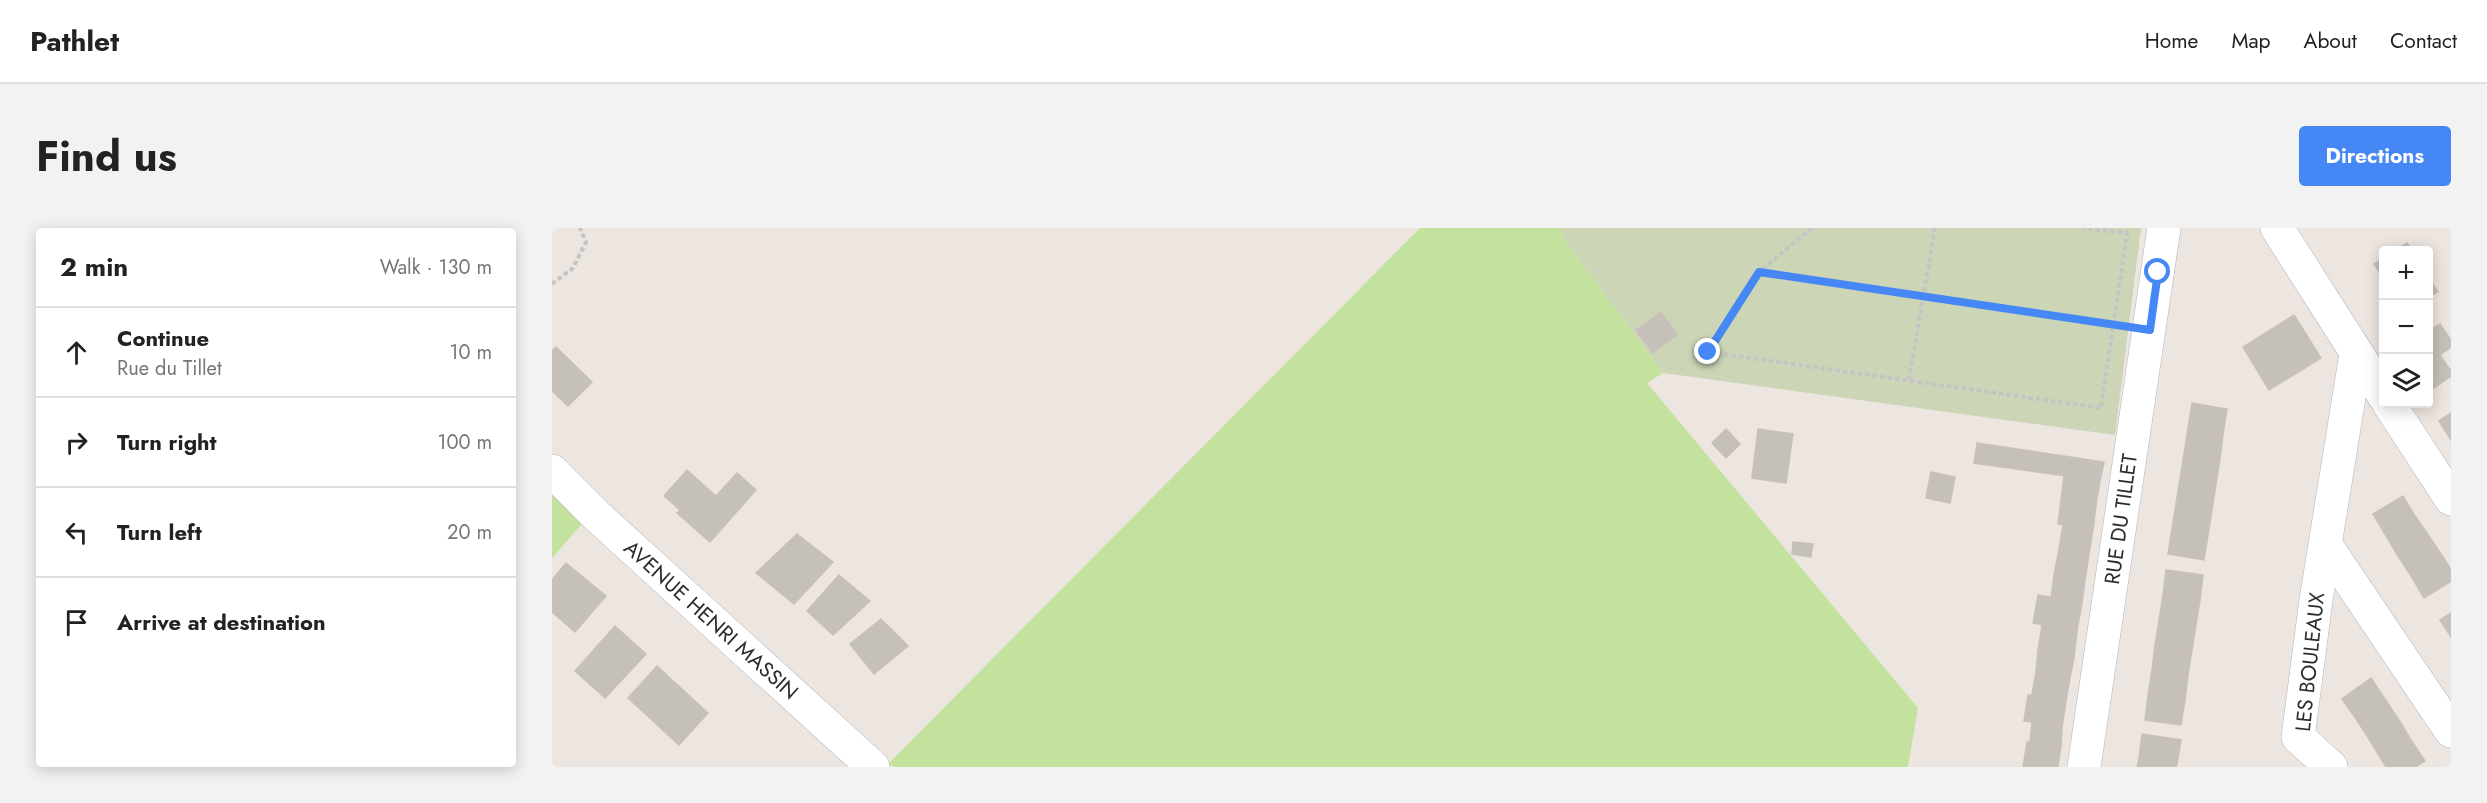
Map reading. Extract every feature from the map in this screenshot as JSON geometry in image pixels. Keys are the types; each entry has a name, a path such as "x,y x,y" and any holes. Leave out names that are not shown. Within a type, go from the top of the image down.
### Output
{"street":[{"name":"RUE DU TILLET","path":"2084,767 2164,228"},
{"path":"2277,228 2379,388"},
{"name":"LES BOULEAUX","path":"2331,767 2295,752 2325,544 2356,354"},
{"path":"2392,408 2451,499"},
{"name":"AVENUE HENRI MASSIN","path":"552,471 597,516 873,767"},
{"name":"LES BOULEAUX","path":"2325,544 2451,731"}],"path":[{"path":"552,284 573,268 578,260 586,242 580,228"},
{"path":"1812,228 1759,272 1708,352 2101,408 2127,233 2082,228"},
{"path":"1909,380 1935,228"},
{"path":"1759,272 2150,330"}],"green space":[{"path":"1420,228 1560,228 1561,235 1663,373 1647,383 1918,708 1908,767 894,767 888,764"},
{"path":"1560,228 2141,228 2115,435 1663,373 1561,235"},
{"path":"552,487 586,519 552,558"}],"building":[{"path":"2379,261 2379,272 2374,264"},
{"path":"2433,284 2438,292 2433,294"},
{"path":"1661,312 1677,335 1653,353 1636,330"},
{"path":"2294,315 2321,358 2269,390 2243,347"},
{"path":"2440,324 2451,340 2451,347 2440,355 2451,371 2451,376 2433,389 2433,354 2433,328"},
{"path":"556,347 592,382 568,406 552,391 552,351"},
{"path":"2192,403 2227,409 2223,434 2188,428"},
{"path":"2451,413 2451,440 2439,421"},
{"path":"2188,428 2223,434 2220,459 2184,454"},
{"path":"1726,429 1740,444 1726,458 1712,443"},
{"path":"1758,429 1793,434 1786,483 1752,478"},
{"path":"1977,443 2104,462 2100,481 1974,463"},
{"path":"2184,454 2220,459 2216,484 2180,479"},
{"path":"687,470 716,496 737,473 756,490 710,542 677,513 680,510 664,496"},
{"path":"1931,472 1955,477 1950,503 1926,498"},
{"path":"2064,476 2100,481 2096,505 2061,500"},
{"path":"2180,479 2216,484 2212,510 2176,504"},
{"path":"2403,496 2415,516 2385,534 2373,514"},
{"path":"2061,500 2096,505 2093,530 2058,524"},
{"path":"2176,504 2212,510 2208,535 2172,529"},
{"path":"2415,516 2429,536 2398,556 2385,534"},
{"path":"2063,525 2093,530 2089,554 2059,549"},
{"path":"2172,529 2208,535 2204,560 2168,554"},
{"path":"797,534 833,562 794,604 756,573"},
{"path":"2429,536 2443,557 2411,576 2398,556"},
{"path":"1793,542 1813,544 1811,557 1792,554"},
{"path":"2059,549 2089,554 2085,580 2054,575"},
{"path":"2443,557 2451,570 2451,581 2424,598 2411,576"},
{"path":"566,563 606,596 575,632 552,612 552,580"},
{"path":"2166,570 2203,575 2200,600 2163,595"},
{"path":"839,575 870,601 833,635 807,611"},
{"path":"2054,575 2085,580 2082,603 2051,599"},
{"path":"2038,595 2082,603 2077,631 2033,623"},
{"path":"2163,595 2200,600 2196,625 2159,620"},
{"path":"2451,613 2451,637 2440,620"},
{"path":"881,619 908,646 874,674 850,644"},
{"path":"2159,620 2196,625 2192,650 2155,645"},
{"path":"2042,625 2077,631 2074,658 2038,650"},
{"path":"615,626 646,654 605,698 575,671"},
{"path":"2155,645 2192,650 2188,675 2152,670"},
{"path":"2038,650 2074,658 2070,678 2036,672"},
{"path":"657,666 708,713 679,745 628,698"},
{"path":"2152,670 2188,675 2185,700 2148,695"},
{"path":"2036,672 2070,678 2066,701 2032,695"},
{"path":"2371,678 2385,699 2356,719 2342,699"},
{"path":"2028,695 2066,701 2062,727 2024,721"},
{"path":"2148,695 2185,700 2181,725 2145,720"},
{"path":"2385,699 2399,720 2369,739 2356,719"},
{"path":"2399,720 2411,740 2381,759 2369,739"},
{"path":"2032,722 2062,727 2061,746 2030,742"},
{"path":"2142,734 2181,740 2177,764 2139,758"},
{"path":"2411,740 2425,761 2415,767 2386,767 2381,759"},
{"path":"2027,742 2061,746 2058,767 2023,767"},
{"path":"2139,758 2177,764 2176,767 2137,767"}],"route":[{"path":"1708,352 1759,272 2150,330 2158,272"}]}
